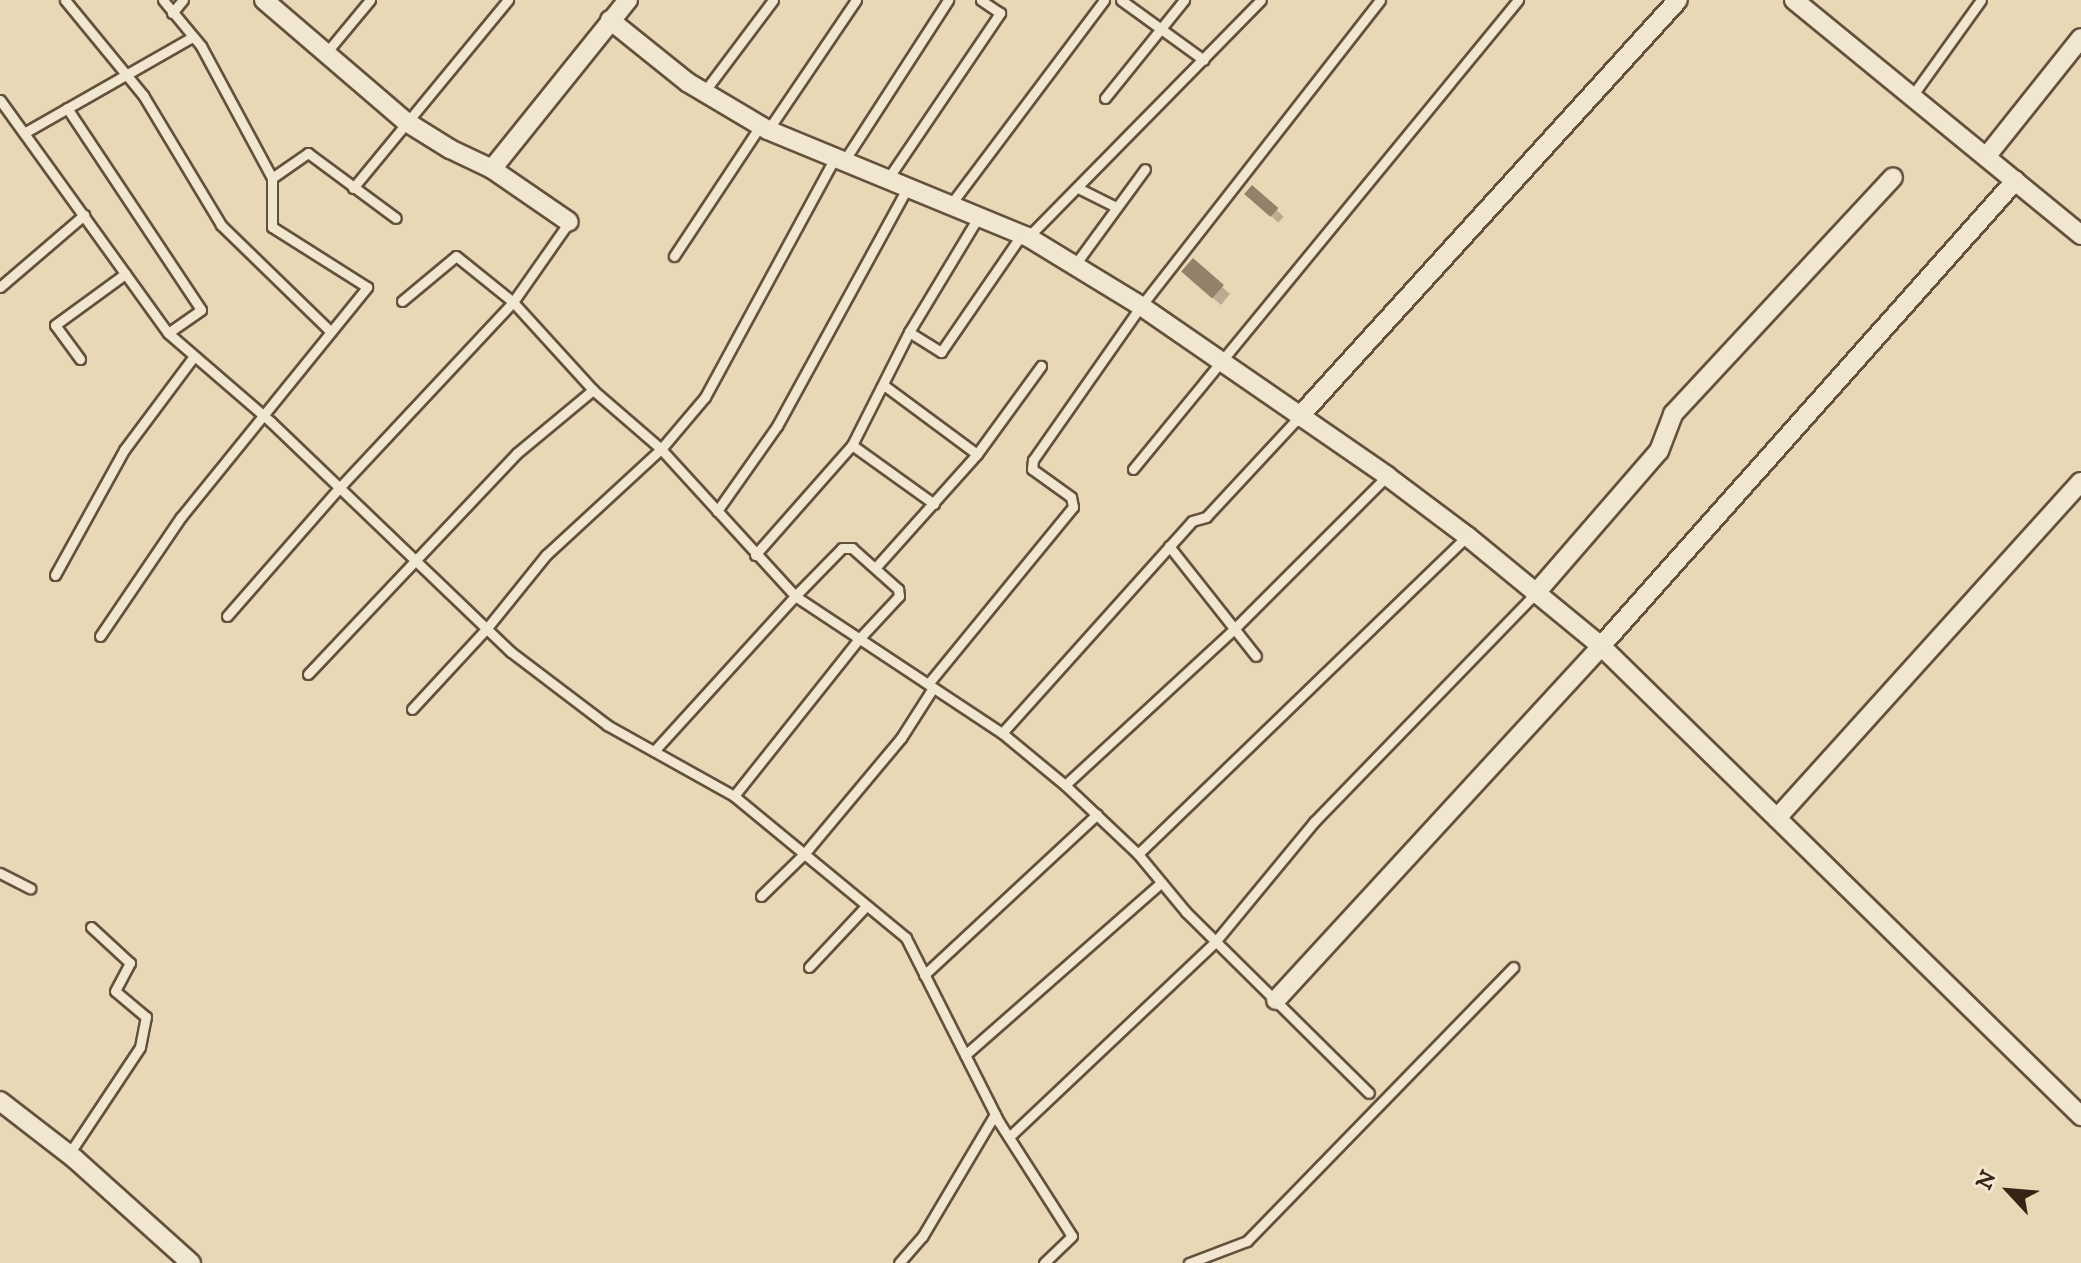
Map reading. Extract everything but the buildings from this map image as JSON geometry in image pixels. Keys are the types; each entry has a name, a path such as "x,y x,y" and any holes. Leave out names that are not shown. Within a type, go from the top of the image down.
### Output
{"street":[{"path":"264,0 405,121 450,149 492,169 569,222"},
{"path":"492,169 628,0"},
{"path":"1299,417 1678,0"},
{"path":"1794,0 2081,235"},
{"path":"610,20 704,92 764,128 1025,236 1141,306 1387,476 1467,536 1601,646 2081,1116"},
{"path":"1986,157 2081,38"},
{"path":"1535,594 1659,451 1673,414 1893,177"},
{"path":"1276,1000 1601,646 2015,181"},
{"path":"1777,818 2081,482"},
{"path":"0,1101 69,1154 186,1261"}],"lane":[{"path":"65,0 127,74 221,225 331,332"},
{"path":"100,636 181,517 367,287 272,227 272,178 201,46 163,0"},
{"path":"172,13 183,0"},
{"path":"326,53 370,0"},
{"path":"353,188 405,121 508,0"},
{"path":"704,92 773,0"},
{"path":"674,256 856,0"},
{"path":"412,709 487,628 546,555 661,449 705,397 839,160 948,0"},
{"path":"887,180 1000,13 981,0"},
{"path":"951,204 1104,0"},
{"path":"1121,0 1204,60"},
{"path":"1105,98 1184,0"},
{"path":"909,332 941,352 1025,236 1078,188 1261,0"},
{"path":"761,896 804,854 901,738 930,686 1073,507 1071,497 1031,465 1141,306 1380,0"},
{"path":"1133,469 1518,0"},
{"path":"1912,96 1981,0"},
{"path":"24,133 192,37"},
{"path":"0,100 168,333 264,416 511,652 607,725 734,796 906,938 995,1114 1072,1236 1044,1263"},
{"path":"67,108 201,310 168,333"},
{"path":"272,178 308,153 396,218"},
{"path":"1074,266 1145,169"},
{"path":"1078,188 1116,207"},
{"path":"717,511 777,426 907,189"},
{"path":"0,287 84,215"},
{"path":"755,555 852,445 885,386 909,332 980,215"},
{"path":"227,616 340,487 513,302 569,222"},
{"path":"402,301 456,256 513,302 593,390 661,449 795,596 1002,733 1065,785 1138,854 1215,942 1369,1093"},
{"path":"80,359 55,325 125,274"},
{"path":"55,575 124,450 194,356"},
{"path":"876,567 977,454 1041,366"},
{"path":"885,386 977,454"},
{"path":"308,674 517,453 593,390"},
{"path":"1002,733 1192,521 1206,517 1299,417"},
{"path":"852,445 934,504"},
{"path":"1065,785 1233,630 1387,476"},
{"path":"1138,854 1467,536"},
{"path":"654,751 795,596 846,546 876,567 900,593 858,640 734,796"},
{"path":"1169,546 1256,656"},
{"path":"1009,1137 1215,942 1314,822 1535,594"},
{"path":"924,975 1097,814"},
{"path":"0,873 30,888"},
{"path":"965,1055 1161,883"},
{"path":"809,967 866,906"},
{"path":"69,1154 140,1047 146,1017 115,991 130,963 91,927"},
{"path":"1189,1263 1247,1241 1513,967"},
{"path":"899,1263 922,1237 995,1114"}]}
